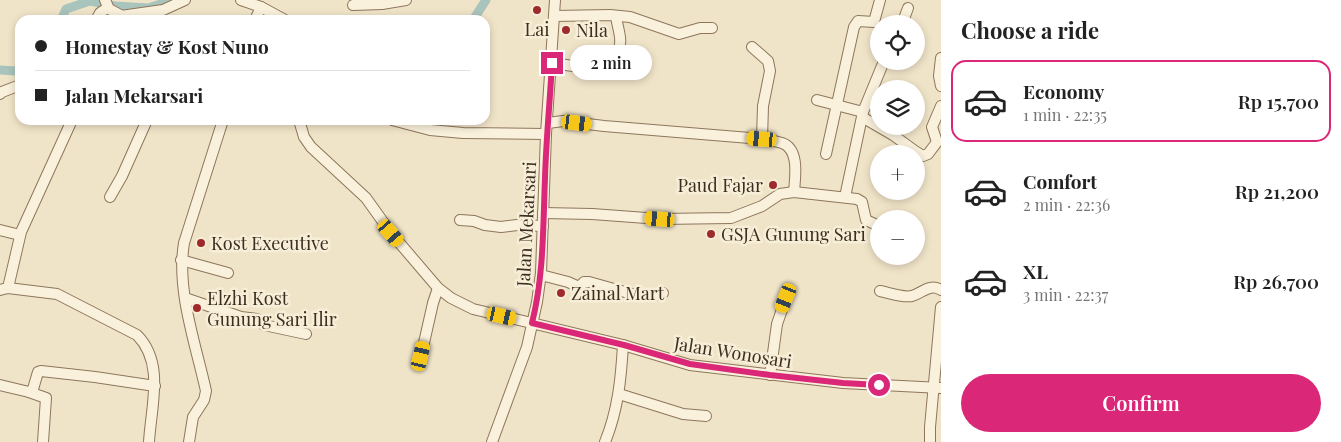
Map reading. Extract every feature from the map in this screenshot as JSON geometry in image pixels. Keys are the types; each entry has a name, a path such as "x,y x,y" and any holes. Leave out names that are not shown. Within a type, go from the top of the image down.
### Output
{"street":[{"path":"144,15 163,10 185,0"},
{"path":"240,0 261,7 276,15"},
{"path":"353,5 382,4 406,0"},
{"name":"Jalan Mekarsari","path":"492,442 527,347 541,275 546,134 555,0"},
{"path":"878,15 880,0"},
{"path":"99,15 106,4 122,15"},
{"path":"257,15 261,7"},
{"path":"905,15 908,8"},
{"path":"554,16 630,17 676,34 684,34 700,28 712,28"},
{"path":"552,63 601,70 607,59 615,58 620,49 621,34 616,16"},
{"path":"826,154 854,27 858,20 870,22"},
{"path":"752,47 768,61 770,71 763,106 762,139"},
{"path":"941,58 939,70 941,84"},
{"path":"845,197 863,115 880,70"},
{"path":"0,94 15,87"},
{"path":"817,100 863,115 921,155 928,154 937,142 932,127 941,106"},
{"path":"548,123 563,121 762,139 783,143 789,148 795,160 794,192"},
{"path":"70,125 20,235 4,289 57,294 137,335 146,344 152,356 155,386 149,442"},
{"path":"110,197 145,125"},
{"path":"189,442 193,417 204,400 206,391 185,298 181,260 184,243 221,125"},
{"name":"Jalan Wonosari","path":"300,125 304,137 311,147 366,198 382,222 438,288 450,298 473,309 624,345 690,364 843,383 937,388"},
{"path":"411,125 430,130 463,133 546,134"},
{"path":"543,213 592,214 660,219 731,218 762,206 780,194 794,192 857,199 862,202 866,220 870,222"},
{"path":"460,220 474,221 484,226 501,227 522,224 543,226"},
{"path":"0,230 20,235"},
{"path":"181,260 228,273"},
{"path":"541,275 579,287 584,282 589,282 632,294 654,296 663,293"},
{"path":"421,356 438,288"},
{"path":"880,291 908,296 928,288 941,290"},
{"path":"185,298 239,316 257,319 264,325 306,334"},
{"path":"770,375 777,324 786,298"},
{"path":"930,442 930,426 937,388 941,308"},
{"path":"605,442 612,425 619,394 624,345"},
{"path":"29,392 33,389 38,372 41,371 155,386"},
{"path":"0,385 46,398 43,442"},
{"path":"619,394 683,414 706,416"}],"waterway":[{"path":"63,15 66,9 90,1 115,6 148,8 174,0"},
{"path":"476,15 486,0"},
{"path":"0,70 15,71"}],"place":[{"name":"Lai","path":"537,10"},
{"name":"Nila","path":"566,30"},
{"name":"Paud Fajar","path":"773,185"},
{"name":"GSJA Gunung Sari","path":"711,234"},
{"name":"Kost Executive","path":"201,243"},
{"name":"Zainal Mart","path":"561,293"},
{"name":"Elzhi Kost Gunung Sari Ilir","path":"197,308"}],"route":[{"path":"552,63 546,134 541,273 532,323 624,345 690,364 770,375 879,385"}]}
